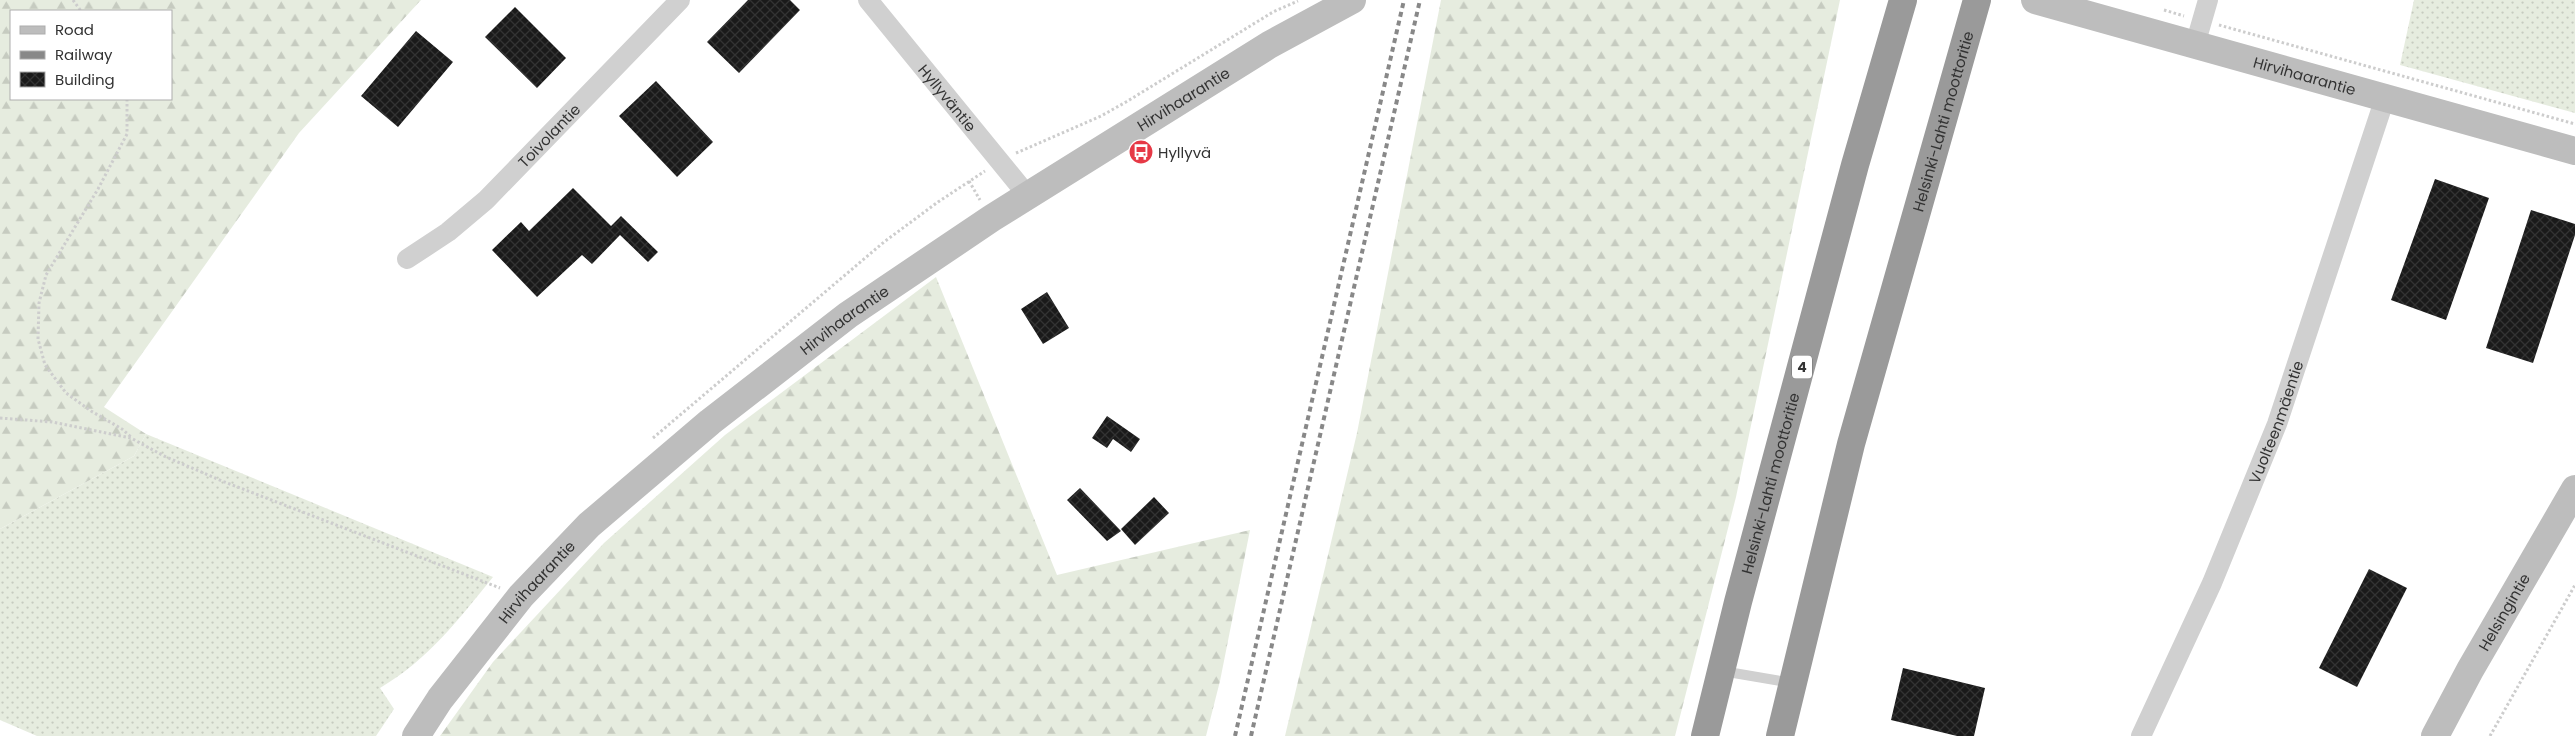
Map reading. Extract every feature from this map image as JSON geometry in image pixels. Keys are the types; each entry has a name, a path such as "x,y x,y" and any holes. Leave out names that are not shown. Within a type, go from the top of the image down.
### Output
{"highway":[{"name":"Helsinki-Lahti moottoritie","path":"1705,736 1855,165 1903,0"},
{"name":"Helsinki-Lahti moottoritie","path":"1780,736 1851,444 1977,1"}],"street":[{"name":"Toivolantie","path":"407,259 448,232 486,200 680,0"},
{"name":"Hyllyväntie","path":"868,0 1028,196"},
{"name":"Hirvihaarantie","path":"416,736 440,699 521,596 589,525 710,422 848,315 1028,196 1269,45 1352,0"},
{"name":"Hirvihaarantie","path":"2035,0 2199,33 2385,98 2575,151"},
{"path":"2199,33 2208,0"},
{"name":"Vuolteenmäentie","path":"2141,736 2212,583 2277,424 2385,98"},
{"name":"Helsingintie","path":"2435,736 2470,670 2575,489"}],"lane":[{"path":"1721,671 1793,683"}],"path":[{"path":"2155,8 2199,33 2575,124"},
{"path":"127,100 127,134 98,189 46,275 39,303 38,339 44,365 66,393 91,411 122,429 131,438 164,456 222,481 521,596"},
{"path":"0,418 52,422 131,438"},
{"path":"2490,736 2575,585"}],"green space":[{"path":"0,0 421,0 299,133 104,407 146,434 134,456 0,529"},
{"path":"1441,0 1840,0 1736,497 1675,736 1285,736 1357,433"},
{"path":"2414,0 2575,0 2575,113 2400,65"},
{"path":"936,277 1057,575 1250,530 1220,681 1206,736 440,736 493,662 604,543 725,435"},
{"path":"146,434 493,577 442,638 414,664 380,688 394,709 376,736 37,736 0,720 0,529 134,456"}],"building":[{"path":"748,0 790,0 800,10 739,73 707,42"},
{"path":"515,7 566,58 537,88 485,37"},
{"path":"416,31 453,62 398,127 361,96"},
{"path":"656,81 713,142 677,177 619,116"},
{"path":"2435,179 2489,198 2446,320 2391,300"},
{"path":"573,188 611,226 621,216 658,252 648,262 620,235 592,264 582,255 537,297 492,250 521,222 529,231"},
{"path":"2531,210 2575,224 2575,235 2533,363 2486,348"},
{"path":"1047,292 1069,328 1043,344 1021,309"},
{"path":"1107,416 1140,439 1131,452 1113,439 1107,448 1092,438"},
{"path":"1080,488 1121,531 1107,541 1067,500"},
{"path":"1154,497 1169,513 1135,545 1121,529"},
{"path":"2369,569 2407,588 2357,687 2319,668"},
{"path":"1903,668 1985,688 1974,736 1957,736 1891,720"}],"railway":[{"path":"1235,736 1404,0"},
{"path":"1251,736 1420,0"}],"place":[{"name":"Hyllyvä","path":"1141,152"}]}
